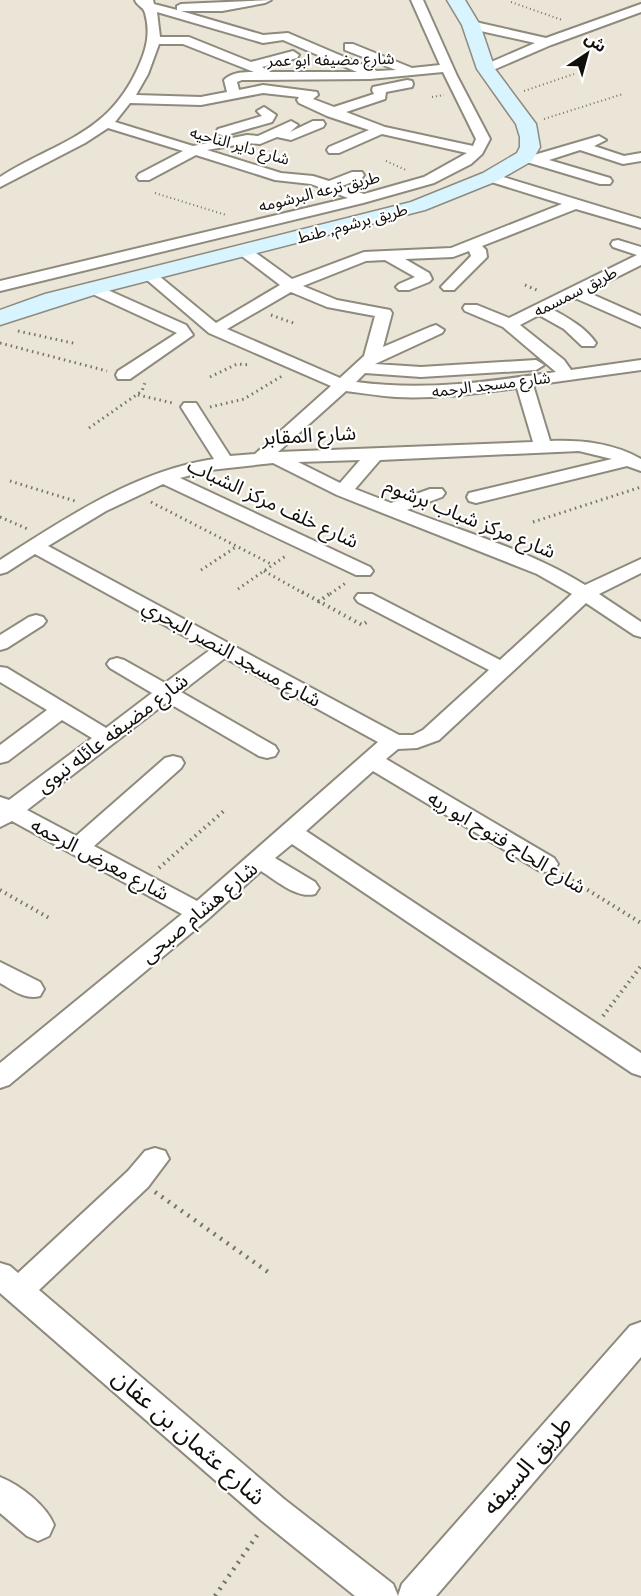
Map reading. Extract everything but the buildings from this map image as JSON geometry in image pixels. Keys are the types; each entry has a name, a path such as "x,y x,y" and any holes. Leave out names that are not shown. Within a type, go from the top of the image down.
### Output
{"main road":[{"path":"456,0 471,25 486,69 526,124 530,137 531,158"},
{"name":"طريق برشوم, طنط","path":"5,324 52,299 418,206 531,158"}],"street":[{"path":"145,2 210,8 265,0"},
{"path":"125,99 183,102 275,89 308,98 332,113 386,132 477,151 483,139 480,130 449,71 417,0"},
{"path":"145,2 263,39"},
{"path":"0,183 16,171 82,138 106,123 140,77 154,40 153,14 145,2"},
{"path":"486,69 547,42 641,8"},
{"path":"471,25 547,42"},
{"path":"218,53 263,39 283,36 372,74"},
{"path":"154,40 185,40 274,76"},
{"path":"349,47 413,83"},
{"path":"250,66 293,55"},
{"path":"332,113 360,100 380,96 379,90 413,83 449,71"},
{"name":"شارع مضيفه ابو عمر","path":"234,94 230,81 233,78 274,76 333,78 372,74 395,75 413,83"},
{"path":"291,110 333,78"},
{"path":"212,99 225,110"},
{"path":"179,146 267,119 269,115 264,111"},
{"path":"334,150 415,121"},
{"name":"شارع داير الناحيه","path":"106,123 280,177 309,179 363,199"},
{"path":"277,132 291,136 318,124"},
{"path":"144,177 209,145 237,143 246,139 259,141 291,125"},
{"path":"531,158 599,140"},
{"path":"581,146 623,160 641,157"},
{"name":"طريق ترعه البرشومه","path":"0,286 363,199 429,180 456,168 477,151"},
{"path":"531,158 605,181"},
{"path":"329,186 357,175"},
{"path":"490,177 639,222"},
{"path":"215,330 291,285 343,264 364,257 434,254 470,246 575,204"},
{"path":"618,244 641,252"},
{"path":"449,287 479,257 479,252 470,246"},
{"path":"244,251 291,285 315,298 350,308 383,313 368,363"},
{"path":"386,255 424,276 424,279 404,287"},
{"name":"طريق سمسمه","path":"509,324 641,259"},
{"name":"شارع مسجد الرحمه","path":"148,274 215,330 342,385 395,392 427,392 523,381 562,369 641,365"},
{"path":"92,288 185,332 185,335 124,375"},
{"path":"574,292 641,322"},
{"path":"350,308 351,326"},
{"path":"471,308 509,324 562,369"},
{"path":"540,309 570,326 588,343"},
{"path":"269,458 342,385 368,363 436,330"},
{"path":"368,363 421,372 562,369 641,353"},
{"path":"523,381 543,447"},
{"path":"190,407 226,464"},
{"name":"شارع المقابر","path":"0,568 99,509 164,477 226,464 269,458 543,447 594,447 635,463"},
{"path":"343,491 375,454"},
{"name":"شارع مركز شباب برشوم","path":"269,458 343,491 544,570 585,593 641,631"},
{"path":"476,497 635,463"},
{"name":"شارع خلف مركز الشباب","path":"164,477 363,571"},
{"path":"390,510 436,493"},
{"name":"شارع مسجد النصر البحري","path":"41,542 224,649 393,741"},
{"path":"393,741 415,743 431,735 585,593 641,565"},
{"path":"365,598 502,669"},
{"path":"0,644 36,621"},
{"name":"شارع مضيفه عائله نبوى","path":"3,811 224,649"},
{"path":"117,664 267,751"},
{"path":"6,684 62,710 106,737"},
{"path":"0,756 62,710"},
{"name":"شارع هشام صبحى","path":"0,1078 199,913 393,741"},
{"name":"شارع الحاج فتوح ابو ريه","path":"372,761 546,864"},
{"path":"80,846 174,763"},
{"name":"شارع معرض الرحمه","path":"3,811 80,846 199,913"},
{"path":"291,832 641,1066"},
{"path":"260,860 307,888"},
{"path":"0,971 30,989"},
{"path":"9,1282 146,1169"},
{"name":"شارع عثمان بن عفان","path":"9,1282 273,1510 381,1596"},
{"name":"طريق السيفه","path":"414,1596 641,1335"},
{"path":"0,1492 38,1525"}],"path":[{"path":"511,2 585,28"},
{"path":"506,97 574,74"},
{"path":"526,124 623,94"},
{"path":"155,193 258,225"},
{"path":"5,324 76,344"},
{"path":"0,343 146,381"},
{"path":"210,377 237,364 256,364 273,355"},
{"path":"138,395 190,407 218,407 244,399 298,366"},
{"path":"10,481 99,509"},
{"path":"533,522 641,487"},
{"path":"132,492 273,565"},
{"path":"0,518 41,542"},
{"path":"238,589 306,543"},
{"path":"201,570 237,547"},
{"path":"264,571 362,625 386,610"},
{"path":"318,602 363,571"},
{"path":"143,881 226,810"},
{"name":"شارع الحاج فتوح ابو ريه","path":"546,864 641,924"},
{"path":"0,890 49,918"},
{"path":"590,1034 641,966"},
{"path":"146,1169 268,1272"},
{"path":"215,1596 273,1510"}]}
